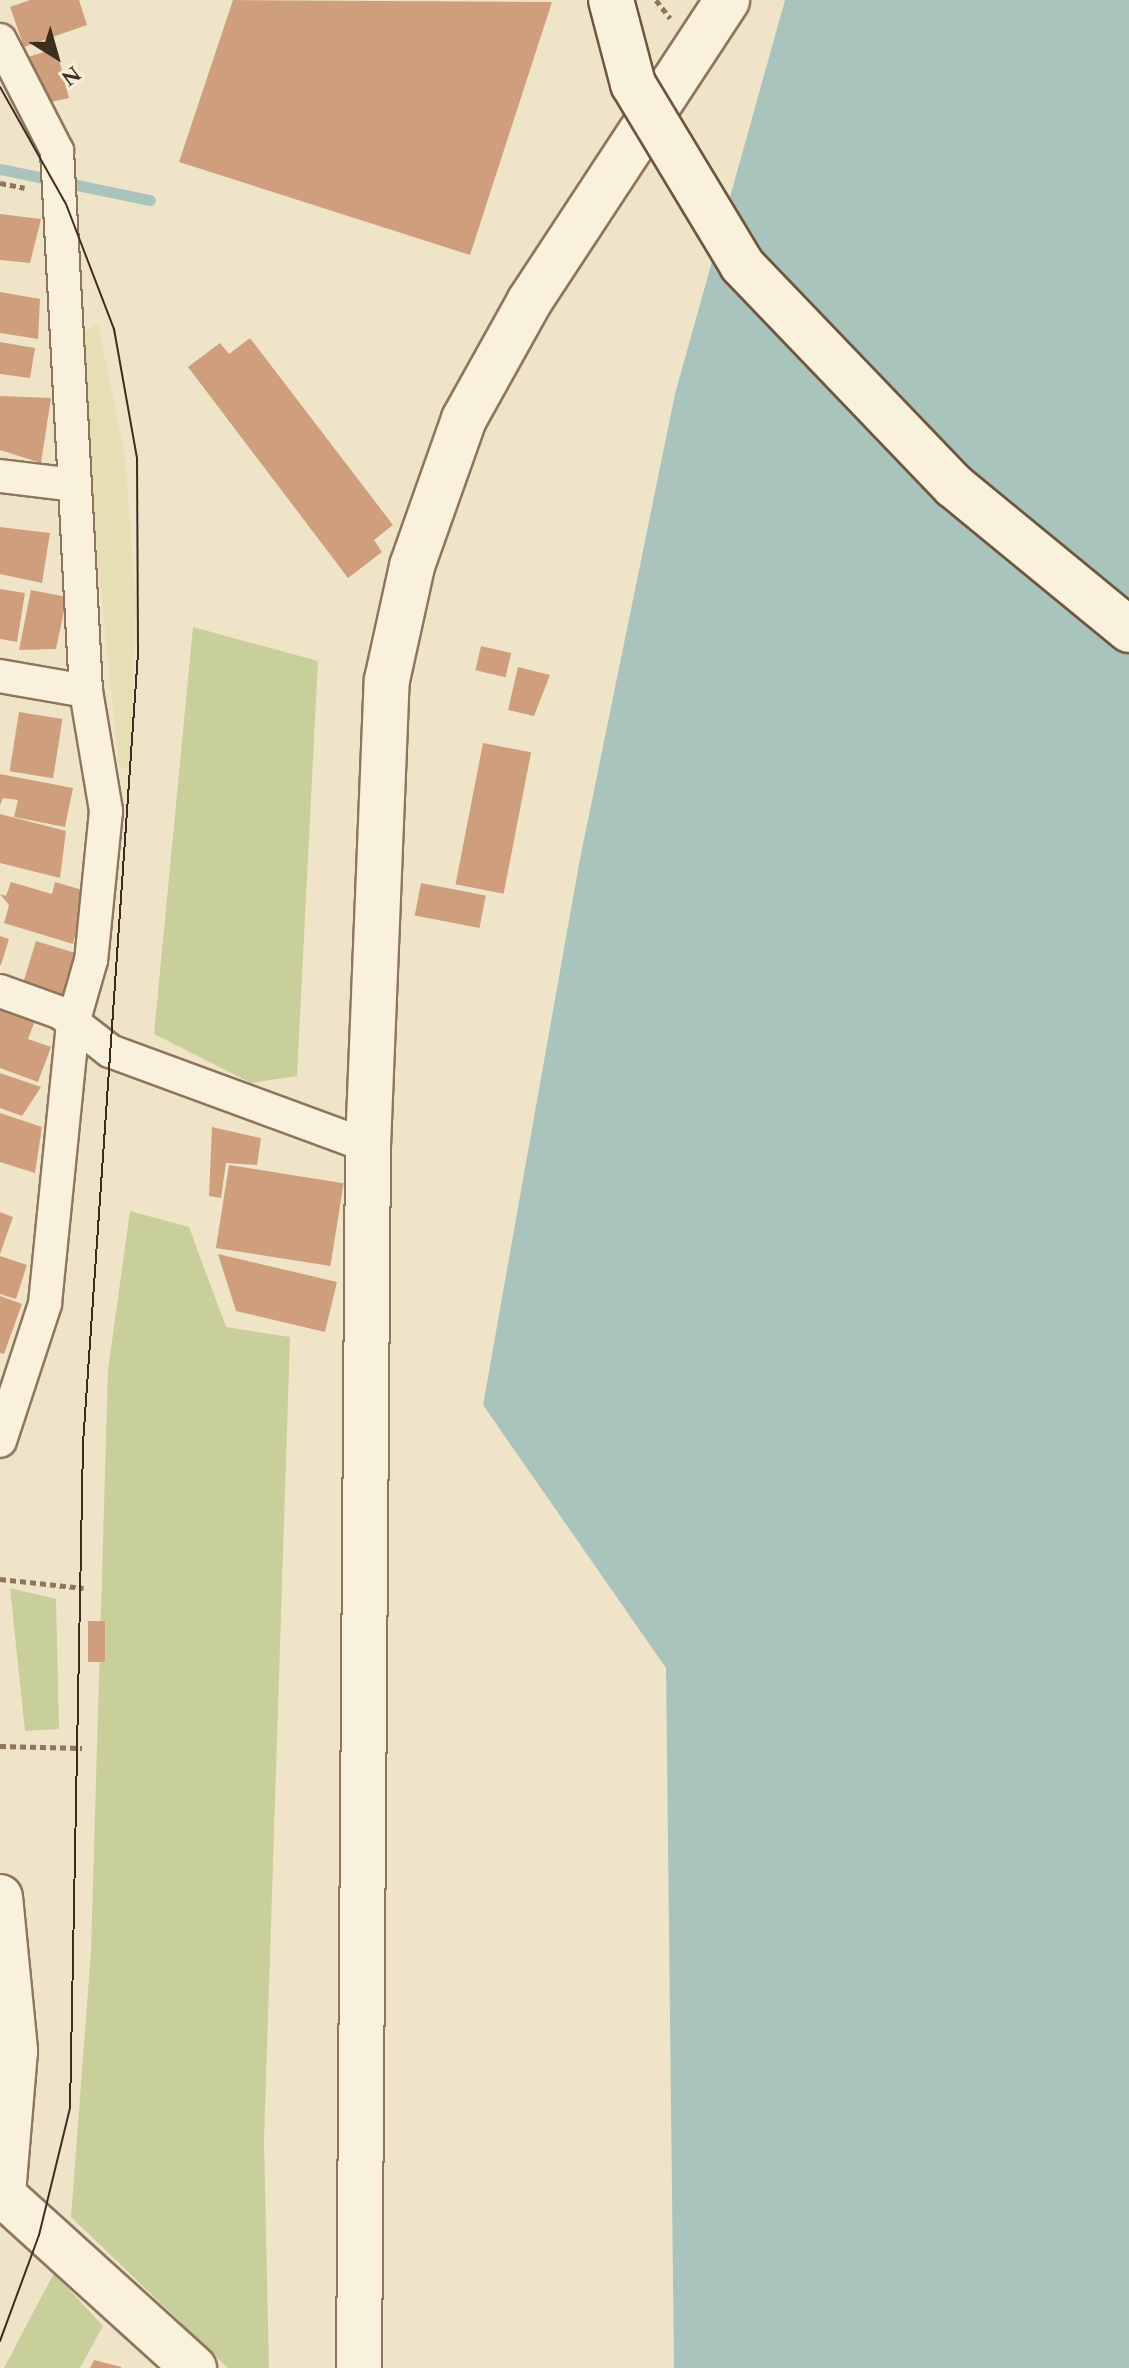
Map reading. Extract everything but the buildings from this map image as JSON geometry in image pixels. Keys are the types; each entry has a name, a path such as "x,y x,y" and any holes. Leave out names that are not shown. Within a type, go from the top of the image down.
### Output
{"street":[{"path":"611,0 633,84 742,265 954,486 1129,630"},
{"path":"359,2368 368,1146 387,680 412,566 464,419 514,328 727,0"},
{"path":"0,40 57,151 86,691 106,811 91,960 73,1023 45,1304 0,1441"},
{"path":"0,476 74,485"},
{"path":"0,676 86,691"},
{"path":"0,991 73,1023 110,1051 368,1146"},
{"path":"0,1897 7,2050 3,2195 194,2368"}],"path":[{"path":"0,1579 84,1588"},
{"path":"0,1746 82,1748"}],"shaded area":[{"path":"98,324 125,457 136,602 130,770 119,767 75,336"}],"green space":[{"path":"193,627 318,661 297,1076 251,1083 154,1034"},
{"path":"130,1211 189,1227 226,1327 290,1337 264,2141 269,2368 228,2368 71,2217 91,1951 108,1370"},
{"path":"10,1588 56,1599 59,1729 25,1731"},
{"path":"54,2273 103,2326 80,2368 4,2368"}],"water":[{"path":"785,0 1129,0 1129,2368 674,2368 666,1668 483,1405 579,864 675,394"}],"waterway":[{"path":"0,169 150,200"}],"tram line":[{"path":"0,87 66,204 114,329 137,458 138,653 83,1444 70,2108 39,2235 0,2341"}]}
